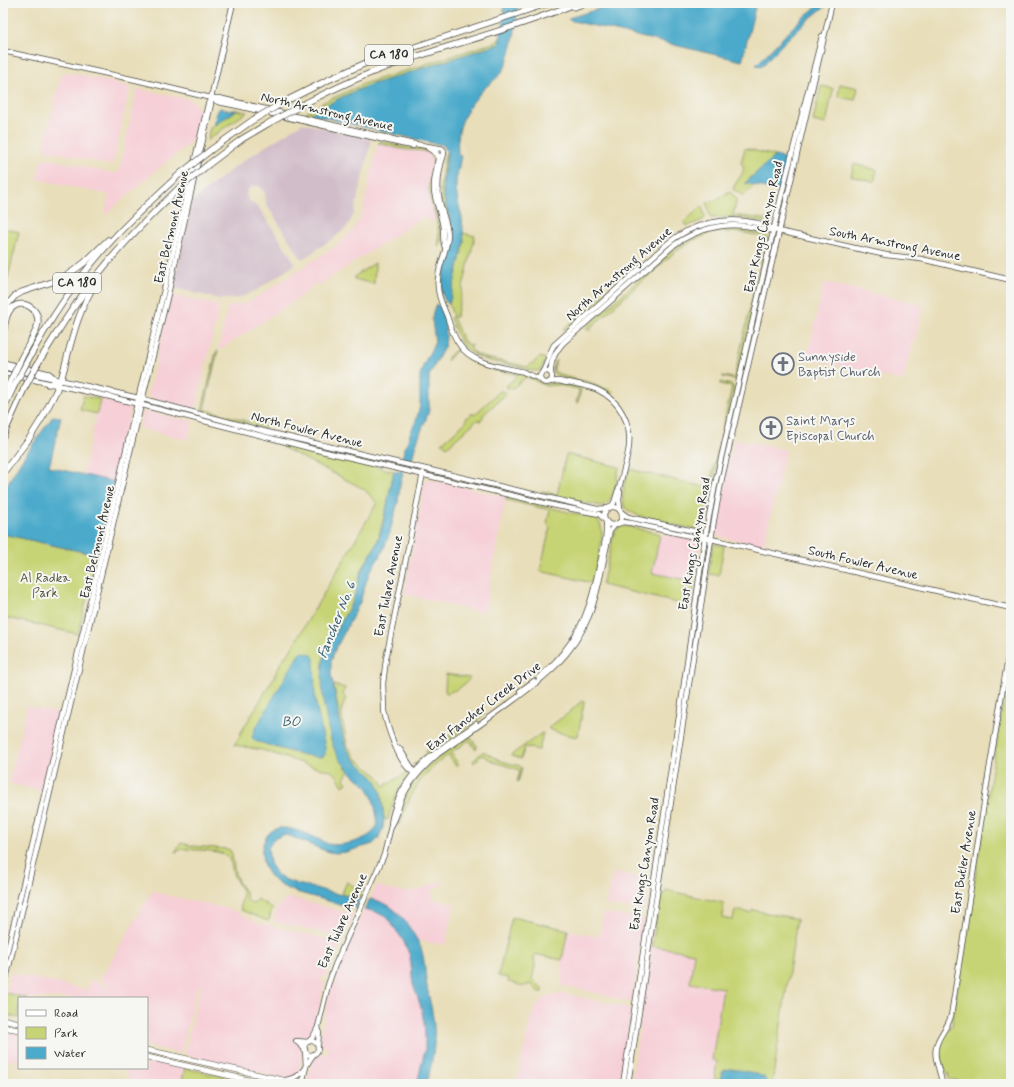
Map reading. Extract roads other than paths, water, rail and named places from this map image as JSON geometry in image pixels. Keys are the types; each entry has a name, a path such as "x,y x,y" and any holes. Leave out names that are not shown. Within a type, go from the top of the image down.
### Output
{"highway":[{"path":"521,13 527,8 540,3"},
{"name":"CA 180","path":"3,410 10,387 28,360 46,327 76,285 112,240 137,214 180,174 212,149 254,120 284,102 328,80 371,62 549,3"},
{"name":"CA 180","path":"3,436 38,363 64,320 101,271 149,218 177,190 242,139 300,106 347,82 377,70 522,23 577,3"},
{"path":"565,8 586,3"},
{"path":"3,316 8,304 15,296 22,292 58,280 74,271 124,224 137,214"},
{"path":"3,474 31,436 44,415 57,389 57,382 83,305 98,280 124,245"},
{"path":"3,333 8,314 12,308 24,304 30,306 36,312 38,326 3,399"},
{"path":"3,363 49,374 57,382"},
{"path":"48,384 57,382"}],"main road":[{"path":"3,1019 18,1022"},
{"path":"3,1027 18,1030"},
{"path":"148,1050 302,1084"},
{"path":"148,1057 266,1084"},
{"path":"200,1069 214,1069 233,1073 237,1070"}],"street":[{"name":"East Belmont Avenue","path":"3,992 83,654 166,281 233,3"},
{"name":"East Kings Canyon Road","path":"626,1084 666,836 669,795 674,760 673,753 705,537 726,436 832,3"},
{"name":"East Kings Canyon Road","path":"626,1084 627,1057 722,478 816,56 829,16"},
{"name":"North Armstrong Avenue","path":"3,51 211,98 219,98 410,143 439,148"},
{"path":"814,81 816,56"},
{"name":"North Armstrong Avenue","path":"211,98 218,102 428,149 437,154"},
{"path":"445,247 443,244 443,228 434,191 437,149 439,148 444,150 444,154 438,189 440,202 445,216 448,240 438,278 438,290 459,344 464,351 472,357 486,363 524,372 540,379 545,383 559,381 568,382 592,387 604,394 618,406 625,418 629,446 619,489 614,502 604,514 605,520 610,524 631,522 699,538 705,537"},
{"path":"437,154 441,156 444,154"},
{"name":"North Armstrong Avenue","path":"567,337 670,248 687,236 705,229 723,226 747,226 770,231 777,230"},
{"name":"South Armstrong Avenue","path":"777,230 886,255 921,259 1011,280"},
{"path":"540,379 540,375 547,363 554,345 567,337"},
{"path":"549,382 552,379 551,364 554,354 567,337"},
{"name":"North Fowler Avenue","path":"3,367 139,405 336,454 599,509 609,508"},
{"path":"524,372 548,370 559,378 567,380 568,382"},
{"path":"3,374 48,384"},
{"name":"North Fowler Avenue","path":"57,382 140,398 267,432 366,455 402,467"},
{"name":"East Belmont Avenue","path":"3,969 85,622 139,405"},
{"path":"169,412 176,411 195,415 198,413"},
{"path":"722,478 720,477 720,473 727,446 726,436"},
{"path":"336,454 346,454 363,458 366,455"},
{"name":"North Fowler Avenue","path":"424,472 557,506 597,513 605,520"},
{"name":"East Tulare Avenue","path":"302,1084 306,1067 305,1046 313,1037 318,1027 331,975 384,856 401,800 415,774 403,760 393,741 384,711 383,685 384,667 424,472"},
{"path":"616,524 622,517 620,511 619,489"},
{"path":"557,506 596,516 602,521 606,528"},
{"path":"609,508 615,507 628,517 698,532 705,537"},
{"name":"East Fancher Creek Drive","path":"415,774 423,763 440,749 539,677 550,668 561,655 578,630 593,594 604,548 606,528 605,520"},
{"name":"East Fancher Creek Drive","path":"415,774 438,754 488,719 546,675 569,652 589,617 596,595 610,531 616,524"},
{"name":"South Fowler Avenue","path":"705,537 1011,608"},
{"path":"693,618 696,624 693,643 694,650"},
{"path":"83,654 83,643 87,625 85,622"},
{"name":"East Butler Avenue","path":"942,1084 936,1056 936,1048 938,1039 947,1026 951,1016 990,763 1011,640"},
{"name":"East Tulare Avenue","path":"306,1067 318,1050 318,1027"},
{"path":"314,1054 308,1054 296,1041 314,1041 318,1045"},
{"path":"285,1080 297,1077 306,1067"}],"water":[{"path":"503,3 517,3 517,18 510,55 502,72 473,101 460,126 458,155 461,156 456,189 462,218 464,242 449,304 444,300 442,293 442,284 452,241 452,228 443,190 447,154 443,145 310,114 367,86 499,44 504,18"},
{"path":"617,3 756,3 742,61 569,20 569,18"},
{"path":"821,3 828,3 777,49 762,66 756,65 800,20"},
{"path":"220,108 237,110 214,125 217,110"},
{"path":"775,156 787,159 779,191 745,183"},
{"path":"436,304 440,307 446,323 445,345 429,376 428,414 416,444 411,463 401,460 416,421 420,406 420,375 435,342 432,320"},
{"path":"53,416 61,417 49,467 115,482 97,555 3,534 3,494 21,461"},
{"path":"394,471 403,473 398,502 389,535 383,551 370,572 360,602 334,652 331,662 331,674 346,747 354,759 373,777 378,784 383,807 383,828 378,839 373,844 346,852 329,852 290,836 283,835 274,839 268,848 270,863 278,876 297,884 360,898 356,908 292,891 277,883 266,870 262,849 268,834 273,830 280,828 288,828 334,845 357,841 371,834 375,829 377,823 376,814 371,794 365,785 342,763 336,753 328,730 324,706 322,668 327,648 352,603 361,573 380,535"},
{"name":"BO","path":"303,652 311,654 314,658 315,699 325,747 325,755 320,757 304,755 275,747 255,741 252,737 254,731 299,654"},
{"path":"370,899 390,906 409,926 421,948 433,1016 434,1030 433,1055 426,1084 417,1084 425,1049 425,1038 421,1007 413,984 410,956 403,940 386,917 374,911 364,910"},
{"path":"730,1069 757,1074 765,1078 767,1084 719,1084 723,1071"}],"waterway":[{"name":"Fancher No. 6","path":"400,476 405,458"}],"place":[{"name":"Sunnyside Baptist Church","path":"783,364"},
{"name":"Saint Marys Episcopal Church","path":"771,428"}],"park label":[{"name":"Al Radka Park","path":"45,586"}]}
